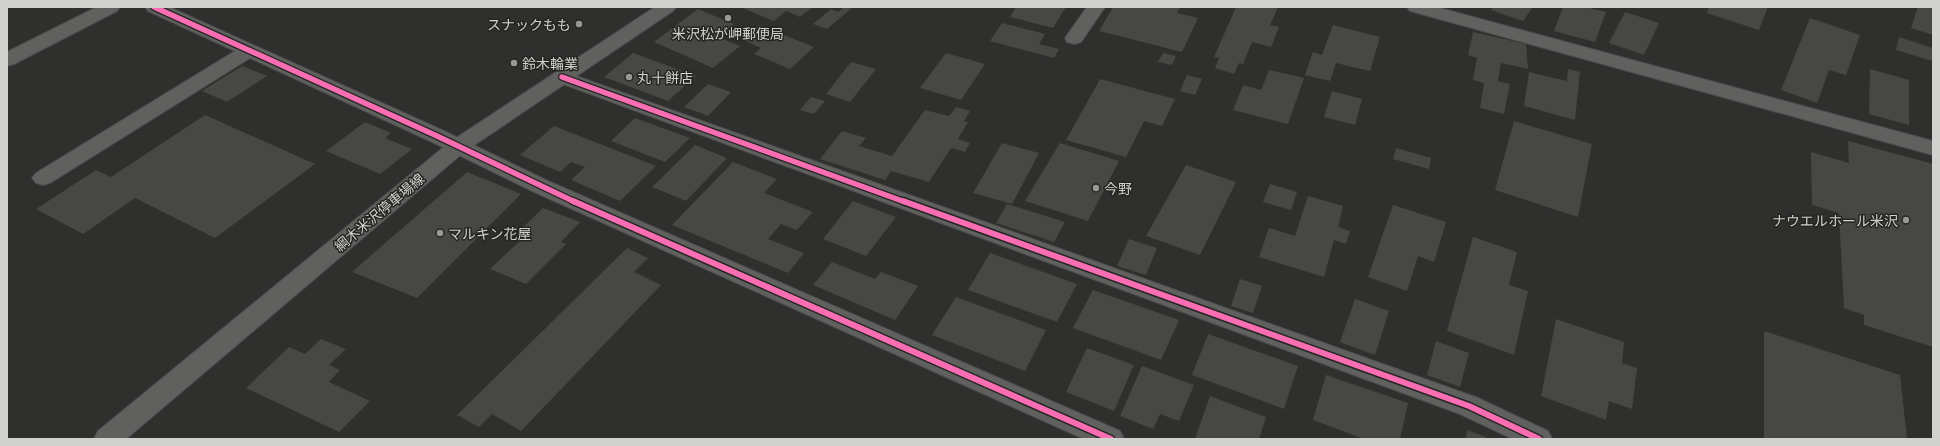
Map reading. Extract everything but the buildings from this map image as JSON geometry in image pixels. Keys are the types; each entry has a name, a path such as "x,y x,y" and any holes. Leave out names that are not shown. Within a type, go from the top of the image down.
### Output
{"street":[{"path":"7,60 111,7"},
{"path":"154,7 437,136 457,147 555,193 1111,439"},
{"name":"綱木米沢停車場線","path":"107,439 457,147 667,7"},
{"path":"1074,38 1096,7"},
{"path":"1416,7 1474,15 1933,148"},
{"path":"43,178 250,50"},
{"path":"562,78 1469,406 1539,439"}],"cycle path":[{"path":"154,7 437,136 540,186 1111,439"},
{"path":"562,77 1469,406 1539,439"}],"place":[{"name":"米沢松が岬郵便局","path":"728,18"},
{"name":"スナックもも","path":"579,24"},
{"name":"鈴木輪業","path":"514,63"},
{"name":"丸十餅店","path":"629,77"},
{"name":"今野","path":"1096,188"},
{"name":"ナウエルホール米沢","path":"1906,220"},
{"name":"マルキン花屋","path":"440,233"}]}
